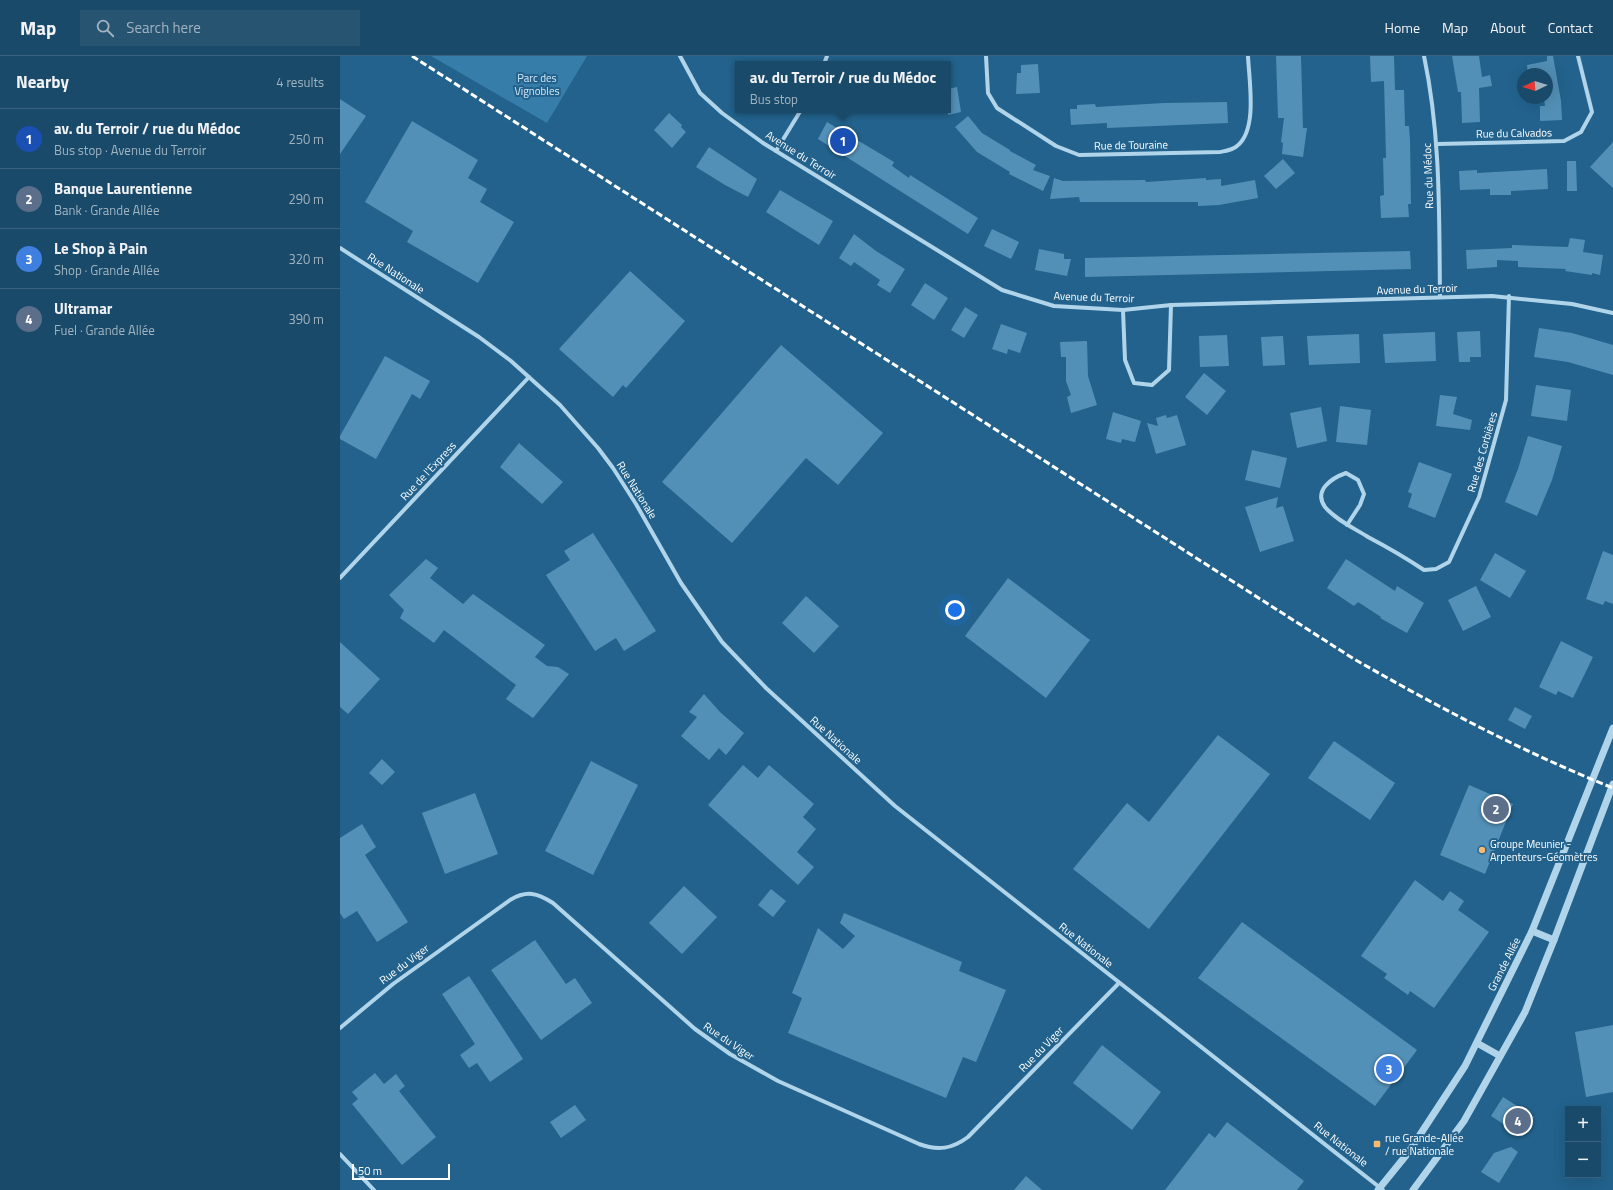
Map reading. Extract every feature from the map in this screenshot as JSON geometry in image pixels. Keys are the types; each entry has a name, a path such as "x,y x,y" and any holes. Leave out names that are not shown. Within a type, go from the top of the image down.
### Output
{"street":[{"name":"Avenue du Terroir","path":"680,56 700,93 722,113 776,151 1002,290 1054,306 1123,310 1171,305 1509,296 1572,304 1613,313"},
{"name":"Rue de Touraine","path":"986,56 988,93 997,108 1056,146 1079,155 1220,152 1237,147 1247,136 1250,121 1248,56"},
{"name":"Rue du Médoc","path":"1424,56 1432,94 1437,144 1440,297"},
{"name":"Rue du Calvados","path":"1437,144 1564,141 1580,132 1592,112 1578,56"},
{"path":"776,151 799,113"},
{"name":"Rue Nationale","path":"340,248 479,337 529,377 574,420 602,453 636,504 669,563 692,600 718,636 742,664 788,709 909,818 1380,1189"},
{"name":"Rue des Corbières","path":"1347,524 1360,505 1364,494 1358,480 1346,474 1336,477 1326,483 1322,494 1324,505 1332,514 1347,524 1408,559 1424,570 1436,569 1449,562 1479,497 1506,400 1509,296"},
{"path":"1123,310 1125,360 1134,382 1152,385 1169,370 1171,305"},
{"name":"Rue de l'Express","path":"340,578 529,377"},
{"name":"Grande Allée","path":"1380,1189 1418,1138 1465,1066 1477,1043 1532,932 1613,728"},
{"path":"1413,1190 1464,1121 1525,1012 1613,784"},
{"name":"Rue du Viger","path":"340,1028 393,984 510,900 518,895 535,893 553,903 695,1029 730,1054 778,1081 919,1144 944,1149 953,1146 968,1137 1119,982"},
{"path":"1532,932 1554,940"},
{"path":"1477,1043 1500,1056"},
{"path":"340,1154 374,1190"}],"green space":[{"name":"Parc des Vignobles","path":"431,56 587,56 547,123"}],"building":[{"path":"1276,56 1301,56 1303,128 1307,128 1303,157 1282,154 1283,143 1281,142 1284,118 1278,118"},
{"path":"1370,56 1394,56 1395,90 1404,90 1405,126 1409,126 1410,140 1411,204 1408,204 1409,217 1381,218 1380,196 1384,195 1383,158 1386,158 1384,81 1371,82"},
{"path":"1452,56 1479,56 1482,77 1490,75 1492,86 1479,88 1480,122 1462,123 1461,92 1458,92"},
{"path":"1547,56 1553,56 1561,101 1562,120 1540,121 1540,106 1545,106 1545,104 1553,104 1553,68 1527,68 1527,65 1547,61"},
{"path":"1038,64 1040,93 1016,94 1017,73 1021,73 1021,65"},
{"path":"957,87 961,112 948,115 948,113 951,113 951,88"},
{"path":"340,99 366,116 340,154"},
{"path":"1227,102 1228,123 1107,128 1107,123 1071,125 1070,109 1077,109 1077,105 1095,104 1096,107 1164,103"},
{"path":"669,113 682,125 681,127 686,132 672,148 654,130"},
{"path":"968,116 982,133 1010,151 1036,165 1033,170 1050,176 1043,191 1009,174 1010,172 977,152 955,127"},
{"path":"412,121 478,160 468,178 487,189 480,202 514,222 478,283 407,242 413,231 365,202"},
{"path":"827,122 894,162 892,166 909,178 910,175 978,218 968,234 818,139"},
{"path":"1613,142 1613,188 1590,167"},
{"path":"709,147 757,179 748,197 696,167"},
{"path":"1283,159 1295,173 1276,189 1264,176"},
{"path":"1567,161 1576,161 1577,191 1567,191"},
{"path":"1547,169 1548,189 1511,191 1511,195 1490,195 1490,189 1460,190 1459,171 1477,170 1477,173"},
{"path":"1054,178 1063,181 1145,180 1146,182 1206,178 1206,180 1221,179 1221,186 1255,180 1258,198 1219,205 1198,206 1198,202 1080,202 1079,197 1050,199"},
{"path":"780,190 833,221 819,245 766,212"},
{"path":"992,229 1019,242 1011,259 984,246"},
{"path":"854,234 876,251 905,269 890,293 877,285 880,280 854,262 851,266 839,258"},
{"path":"1570,238 1585,240 1583,252 1603,255 1600,275 1565,271 1566,269 1518,267 1518,261 1497,260 1497,267 1467,269 1466,250 1512,248 1512,245 1568,247"},
{"path":"1039,249 1064,254 1064,259 1071,259 1067,276 1035,270"},
{"path":"1410,251 1411,269 1085,277 1085,258"},
{"path":"630,271 685,321 626,388 623,385 613,397 559,349"},
{"path":"925,283 948,298 934,320 911,305"},
{"path":"965,307 978,315 964,338 951,330"},
{"path":"1001,324 1027,333 1020,353 1008,349 1007,354 992,349"},
{"path":"1539,328 1572,333 1613,345 1613,375 1568,362 1534,357"},
{"path":"1480,331 1481,357 1470,357 1470,362 1459,362 1457,332"},
{"path":"1435,332 1436,361 1385,363 1383,334"},
{"path":"1359,334 1360,363 1309,365 1307,336"},
{"path":"1227,335 1229,366 1200,367 1199,336"},
{"path":"1283,336 1285,365 1263,366 1261,337"},
{"path":"1087,341 1088,376 1097,405 1071,413 1067,397 1071,395 1066,381 1066,357 1061,357 1060,342"},
{"path":"781,345 883,433 838,485 806,458 732,543 662,482"},
{"path":"385,356 430,381 420,399 412,394 376,459 340,439 340,436"},
{"path":"1204,373 1226,391 1207,415 1185,397"},
{"path":"1536,385 1571,390 1567,421 1531,416"},
{"path":"1440,395 1457,397 1453,414 1472,420 1470,430 1436,426"},
{"path":"1340,406 1371,410 1367,445 1336,442"},
{"path":"1321,407 1327,441 1297,448 1290,413"},
{"path":"1113,412 1141,421 1135,442 1122,439 1121,443 1106,439"},
{"path":"1166,415 1167,418 1177,415 1186,445 1156,454 1147,423 1158,426 1156,418"},
{"path":"1528,436 1562,446 1552,480 1537,516 1505,502 1518,469"},
{"path":"519,443 563,482 542,504 500,467"},
{"path":"1252,450 1287,458 1280,488 1245,480"},
{"path":"1419,462 1452,474 1435,518 1408,507 1412,494 1408,492"},
{"path":"1278,497 1276,508 1283,506 1294,541 1260,552 1245,507"},
{"path":"593,533 656,631 624,651 616,638 595,651 546,575 570,560 564,551"},
{"path":"1603,551 1613,555 1613,604 1605,601 1603,605 1586,599"},
{"path":"1495,553 1526,571 1510,598 1480,580"},
{"path":"426,559 438,568 430,578 463,604 473,594 545,645 535,657 547,666 558,667 569,674 533,718 506,699 516,685 444,630 434,643 400,618 404,610 389,595"},
{"path":"1346,559 1395,591 1397,586 1424,603 1407,633 1380,618 1381,617 1358,602 1354,606 1327,588"},
{"path":"1008,578 1090,640 1046,698 965,636"},
{"path":"1476,586 1491,617 1463,631 1448,600"},
{"path":"806,596 839,626 814,653 782,623"},
{"path":"1561,641 1593,657 1573,698 1558,691 1556,695 1539,687"},
{"path":"340,642 380,679 348,714 340,707"},
{"path":"704,694 720,712 744,733 726,755 719,748 709,760 681,736 697,717 689,712"},
{"path":"1515,707 1532,716 1525,729 1508,720"},
{"path":"1218,735 1270,774 1149,929 1073,869 1127,803 1149,822"},
{"path":"1334,741 1395,783 1370,820 1308,778"},
{"path":"382,759 395,772 382,785 369,773"},
{"path":"591,761 638,785 593,875 545,851"},
{"path":"743,765 758,778 769,765 814,804 803,817 816,829 797,852 814,867 798,885 708,805"},
{"path":"1469,785 1513,804 1485,874 1440,855"},
{"path":"475,793 498,854 445,874 422,813"},
{"path":"362,824 376,847 365,855 408,922 377,942 357,911 344,919 340,913 340,838"},
{"path":"1415,880 1443,901 1450,891 1464,901 1458,910 1489,932 1434,1008 1410,991 1408,995 1384,978 1387,974 1361,956"},
{"path":"684,886 717,917 682,954 649,923"},
{"path":"771,889 786,901 773,917 758,905"},
{"path":"844,913 962,962 959,971 1006,990 976,1062 963,1057 946,1098 788,1033 802,998 792,993 818,928 843,949 855,936 840,923"},
{"path":"1242,922 1417,1050 1375,1106 1198,978"},
{"path":"535,940 566,984 575,978 592,1003 541,1040 491,970"},
{"path":"469,976 523,1059 490,1082 477,1063 469,1068 460,1055 475,1044 442,994"},
{"path":"1613,1025 1613,1092 1586,1097 1575,1032"},
{"path":"1102,1045 1161,1092 1132,1130 1073,1083"},
{"path":"375,1073 384,1084 396,1074 405,1086 399,1091 436,1137 402,1165 352,1104 358,1099 352,1092"},
{"path":"1503,1097 1534,1117 1522,1136 1491,1116"},
{"path":"575,1105 586,1120 561,1138 550,1122"},
{"path":"1227,1122 1304,1181 1297,1190 1165,1190 1209,1133 1215,1138"},
{"path":"1511,1147 1518,1152 1499,1183 1481,1172 1494,1153"},
{"path":"1026,1176 1042,1190 1014,1190"}],"railway":[{"path":"412,56 1354,659 1481,728 1546,759 1613,788"}],"place":[{"name":"av. du Terroir / rue du Médoc","path":"843,141"},
{"name":"Banque Laurentienne","path":"1496,809"},
{"name":"Groupe Meunier - Arpenteurs-Géomètres","path":"1482,850"},
{"name":"Le Shop à Pain","path":"1389,1069"},
{"name":"Ultramar","path":"1518,1121"},
{"name":"rue Grande-Allée / rue Nationale","path":"1377,1144"}]}
